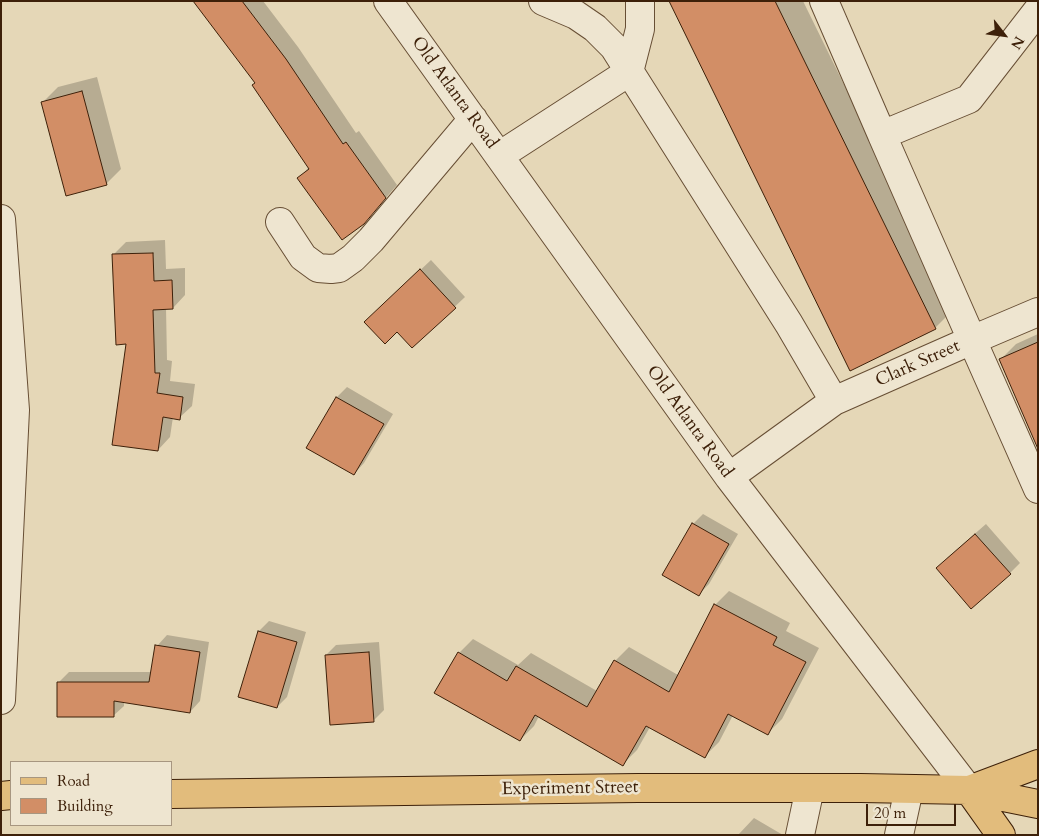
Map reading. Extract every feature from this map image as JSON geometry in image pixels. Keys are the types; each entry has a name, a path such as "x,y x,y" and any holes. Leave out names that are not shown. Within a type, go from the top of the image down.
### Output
{"main road":[{"path":"969,790 1038,764"},
{"name":"Experiment Street","path":"172,794 638,788 969,790"},
{"path":"969,790 1038,804"},
{"name":"Old Atlanta Road","path":"969,790 1001,835"}],"street":[{"name":"Old Atlanta Road","path":"388,1 729,478 969,790"},
{"path":"543,1 576,15 595,28 614,47 789,324 834,401"},
{"path":"499,156 629,72 640,30 640,1"},
{"path":"824,1 972,340 1038,312"},
{"path":"882,135 970,99 1038,10"},
{"path":"280,222 303,257 318,268 339,268 353,258 371,240 473,119"},
{"path":"1,219 15,410 1,700"},
{"name":"Clark Street","path":"729,478 834,401 972,340 1038,488"},
{"path":"800,835 810,788"},
{"path":"899,835 909,789"}],"building":[{"path":"193,1 242,1 286,59 343,144 346,142 386,198 364,224 342,240 297,178 309,169 252,85 255,83"},
{"path":"669,1 775,1 936,329 850,371"},
{"path":"82,91 107,185 66,196 41,102"},
{"path":"153,253 154,281 172,280 173,309 153,310 155,373 160,373 157,393 183,397 180,420 163,417 158,451 112,445 126,344 116,345 112,254"},
{"path":"420,269 456,308 412,348 397,332 385,344 364,322"},
{"path":"1038,342 1038,449 999,359"},
{"path":"336,397 384,424 354,475 306,448"},
{"path":"692,523 729,544 699,596 662,575"},
{"path":"975,534 1011,574 971,609 936,568"},
{"path":"714,604 777,637 773,645 806,662 768,735 728,714 705,758 646,726 623,766 535,715 520,741 434,693 458,652 507,681 516,666 587,707 614,660 669,692"},
{"path":"258,631 297,642 277,708 238,697"},
{"path":"155,645 200,652 190,713 114,701 114,717 57,717 57,682 149,682"},
{"path":"369,652 374,722 330,725 325,655"}]}
